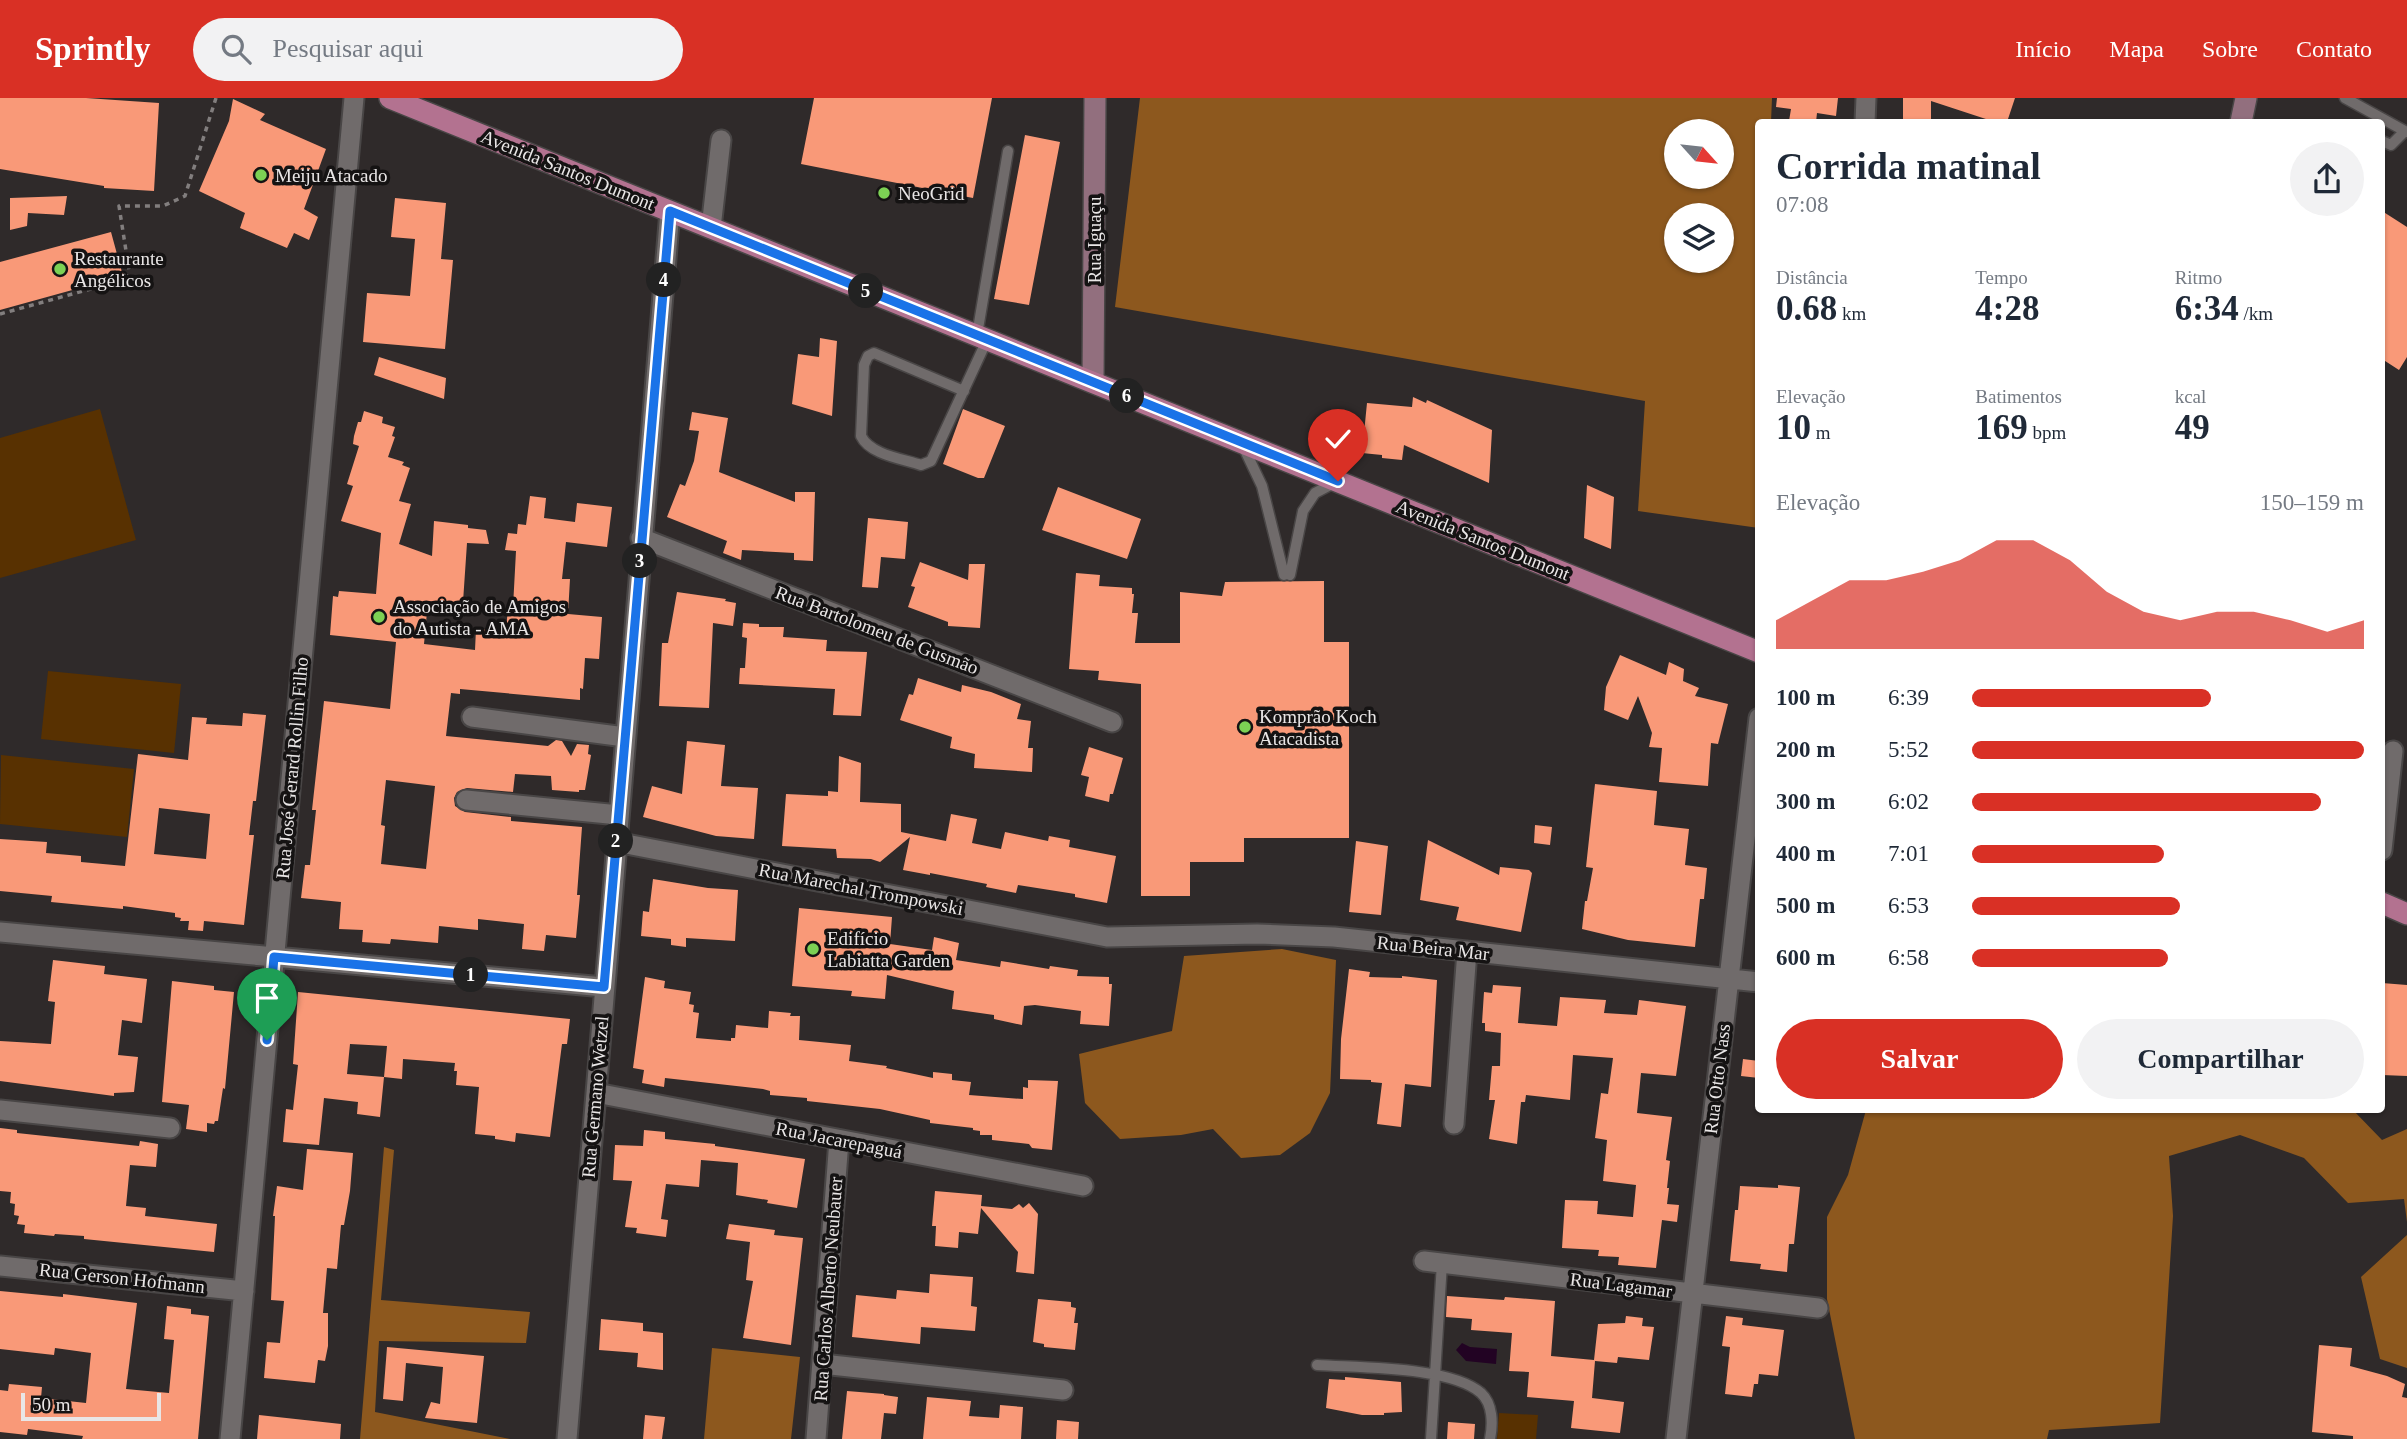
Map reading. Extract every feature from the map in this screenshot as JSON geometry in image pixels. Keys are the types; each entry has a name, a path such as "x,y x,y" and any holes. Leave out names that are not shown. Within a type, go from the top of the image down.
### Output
{"main road":[{"name":"Avenida Santos Dumont","path":"390,98 1755,650"},
{"path":"2385,904 2407,914"}],"street":[{"name":"Rua José Gerard Rollin Filho","path":"230,1439 354,98"},
{"name":"Rua Iguaçu","path":"1093,382 1095,98"},
{"path":"1865,119 1867,98"},
{"path":"2242,119 2246,98"},
{"path":"711,228 721,140"},
{"name":"Rua Germano Wetzel","path":"567,1439 670,211"},
{"name":"Rua Bartolomeu de Gusmão","path":"641,538 1112,722"},
{"path":"472,718 625,737"},
{"path":"2385,822 2393,751"},
{"name":"Rua Otto Nass","path":"1675,1439 1755,753"},
{"path":"466,800 618,815"},
{"name":"Rua Marechal Trompowski","path":"616,842 1107,937"},
{"path":"0,932 604,987"},
{"name":"Rua Beira Mar","path":"1107,937 1293,934 1755,982"},
{"path":"1454,1124 1467,951"},
{"name":"Rua Jacarepaguá","path":"596,1093 1083,1186"},
{"path":"0,1110 170,1128"},
{"name":"Rua Carlos Alberto Neubauer","path":"816,1439 839,1140"},
{"name":"Rua Lagamar","path":"1433,1262 1818,1308"},
{"name":"Rua Gerson Hofmann","path":"0,1265 244,1291"},
{"path":"822,1364 1063,1390"}],"lane":[{"path":"2345,98 2383,119"},
{"path":"2385,120 2406,132 2391,145 2385,142"},
{"path":"964,391 874,353 868,356 863,376 861,436 864,443 922,465 931,461 964,391 982,337 1008,151"},
{"path":"1241,442 1262,486 1287,575 1303,510 1315,493 1338,481"},
{"path":"1432,1439 1436,1375 1433,1262"},
{"path":"1317,1365 1436,1375 1462,1382 1480,1393 1489,1405 1492,1429 1490,1439"}],"path":[{"path":"0,314 123,280 128,270 119,206 163,206 185,196 216,98"}],"shaded area":[{"path":"1140,98 1772,98 1771,119 1755,119 1755,527 1638,511 1645,401 1115,307"},
{"path":"100,409 136,540 0,578 0,438"},
{"path":"48,671 181,684 174,753 41,739"},
{"path":"1,755 134,769 127,837 0,824"},
{"path":"1282,949 1336,960 1330,1093 1310,1133 1280,1155 1241,1158 1213,1129 1181,1135 1120,1139 1085,1103 1079,1054 1172,1031 1184,956"},
{"path":"1865,1113 2356,1113 2382,1140 2407,1129 2407,1222 2404,1199 2348,1203 2304,1158 2240,1135 2169,1156 2173,1216 2160,1423 2049,1430 2047,1439 1855,1439 1827,1299 1827,1217 1848,1175"},
{"path":"384,1147 394,1150 381,1300 530,1312 526,1343 379,1341 375,1412 510,1439 360,1439"},
{"path":"2407,1235 2407,1368 2380,1359 2361,1277"},
{"path":"1462,1343 1470,1347 1497,1349 1496,1364 1466,1361 1456,1350"},
{"path":"712,1348 800,1357 791,1439 704,1439"},
{"path":"1499,1413 1538,1415 1536,1439 1497,1439"}],"building":[{"path":"0,98 86,98 159,103 154,191 104,188 0,169"},
{"path":"814,98 992,98 973,198 801,164"},
{"path":"1777,98 1838,98 1836,116 1817,113 1816,119 1789,119 1791,109 1776,107"},
{"path":"1903,98 2015,98 2008,119 1986,119 1931,101 1931,119 1903,119"},
{"name":"Meiju Atacado","path":"233,99 265,114 260,120 326,149 304,209 318,217 309,240 294,233 287,248 240,228 245,213 199,191 229,121"},
{"path":"1025,135 1060,142 1029,305 994,299"},
{"path":"67,196 64,215 28,213 27,226 10,230 10,198"},
{"path":"395,198 446,203 441,259 453,260 445,349 363,342 367,293 410,296 415,239 391,237"},
{"path":"2385,213 2407,227 2407,357 2399,370 2385,361"},
{"name":"Restaurante Angélicos","path":"111,232 123,276 0,310 0,262"},
{"path":"820,338 837,341 832,416 792,404 798,354 819,357"},
{"path":"379,357 446,378 444,399 374,375"},
{"path":"1413,397 1426,403 1427,400 1492,430 1489,483 1404,445 1402,460 1362,453 1367,403 1412,407"},
{"path":"963,409 1005,426 984,478 943,464"},
{"path":"364,411 383,417 382,423 395,427 392,436 395,437 388,457 404,462 402,465 410,468 399,501 411,504 399,544 432,556 434,521 486,530 489,544 467,543 463,602 428,601 424,644 475,650 476,629 506,631 508,607 513,607 516,551 505,550 508,533 517,534 518,524 526,525 530,496 546,498 544,518 575,522 577,503 612,507 607,547 566,542 562,579 570,579 568,614 602,617 599,659 585,658 580,700 460,689 460,694 451,693 446,736 548,746 556,740 562,741 571,756 577,744 589,745 588,754 591,755 585,790 552,790 551,776 515,774 513,792 467,788 457,792 454,798 455,806 465,812 511,817 511,821 582,827 576,938 546,935 544,951 522,949 524,924 478,919 478,930 439,926 438,943 391,939 390,944 362,942 363,930 339,929 341,902 301,898 305,865 310,865 316,810 312,810 324,701 390,709 396,642 330,635 333,596 338,597 339,591 376,594 381,533 341,521 353,486 347,484 359,446 353,444 354,436 358,422 361,422","holes":["386,780 435,786 426,869 381,864 385,826 381,825"]},
{"path":"692,412 728,418 719,472 795,502 795,492 815,492 813,561 794,560 794,553 742,550 741,560 723,553 727,541 667,517 680,484 685,486 694,461 699,431 689,430"},
{"path":"1587,485 1614,497 1611,549 1584,538"},
{"path":"1058,487 1141,519 1127,559 1042,530"},
{"path":"868,518 908,522 905,559 881,557 878,588 862,587"},
{"path":"920,562 968,580 969,564 985,564 980,628 948,626 948,622 908,607 915,587 911,586"},
{"name":"Komprão Koch Atacadista","path":"1076,573 1100,575 1099,586 1132,588 1132,613 1138,613 1135,643 1180,643 1180,592 1222,596 1225,582 1324,581 1324,642 1349,642 1349,838 1244,838 1244,862 1190,862 1190,896 1141,896 1141,684 1098,680 1099,671 1069,669"},
{"path":"677,592 736,603 733,626 713,623 709,708 659,706 662,643 668,643"},
{"path":"743,623 759,624 759,627 784,627 783,637 827,640 826,651 867,652 861,716 833,715 835,689 739,684 740,668 745,668 747,638 742,637"},
{"path":"1620,655 1666,675 1669,662 1684,669 1683,681 1699,688 1695,696 1728,704 1718,744 1711,743 1708,786 1659,782 1662,748 1649,747 1652,733 1638,696 1628,720 1604,710 1606,687"},
{"path":"918,678 961,692 962,685 991,692 1021,704 1017,719 1031,721 1028,748 1033,748 1032,772 974,768 975,754 950,748 952,737 900,720 909,694 913,695"},
{"path":"243,713 266,715 256,801 253,801 249,835 254,835 244,925 204,921 203,931 188,930 189,921 180,921 181,918 175,917 175,913 123,906 123,909 51,902 52,896 0,891 0,839 47,842 46,853 81,856 81,862 125,866 138,754 188,760 192,717 207,718 206,724 242,726","holes":["159,808 210,814 206,859 154,854"]},
{"path":"687,741 725,745 721,786 758,788 754,839 716,836 643,817 652,786 682,794"},
{"path":"1089,747 1123,758 1109,802 1085,796 1089,777 1081,775"},
{"path":"839,756 861,763 860,802 901,804 901,832 946,841 951,814 977,819 972,843 1001,849 1005,832 1048,841 1049,836 1070,840 1069,847 1116,856 1107,903 1075,897 1075,894 1018,885 1016,893 986,887 987,884 903,870 910,837 880,862 871,859 837,858 836,849 782,846 786,794 828,796 828,791 838,792"},
{"path":"1595,784 1657,791 1654,825 1689,829 1685,865 1707,868 1704,899 1700,899 1695,947 1628,940 1582,929 1593,868 1586,867"},
{"path":"1535,825 1552,827 1550,845 1534,843"},
{"path":"1428,840 1499,875 1500,867 1529,870 1532,873 1521,932 1456,920 1459,907 1420,900"},
{"path":"1356,841 1388,846 1381,915 1349,912"},
{"path":"653,879 738,890 735,941 686,938 686,947 671,945 671,939 641,936 643,911 649,912"},
{"path":"799,908 892,917 890,944 932,950 934,937 959,943 956,960 1000,967 1001,961 1049,969 1050,966 1078,970 1077,976 1109,977 1109,984 1112,984 1109,1026 1080,1024 1081,1011 1035,1005 1024,1006 1022,1025 994,1019 994,1015 952,1009 954,991 887,975 885,999 851,996 852,991 792,986"},
{"path":"53,960 105,966 104,974 147,979 142,1023 122,1020 118,1055 138,1057 134,1092 114,1093 114,1096 0,1081 0,1041 51,1044 55,1002 48,1001"},
{"path":"1349,969 1370,972 1369,977 1402,976 1437,980 1431,1087 1405,1084 1401,1127 1377,1124 1382,1083 1340,1079 1341,1039"},
{"path":"645,977 665,981 664,988 691,992 689,1004 694,1005 693,1012 699,1013 696,1038 731,1041 731,1038 735,1038 736,1025 768,1028 769,1011 791,1013 790,1016 800,1016 799,1040 851,1045 849,1061 887,1066 886,1068 933,1078 933,1072 952,1074 952,1080 971,1082 969,1095 1023,1099 1023,1087 1028,1088 1028,1080 1058,1081 1052,1150 1032,1148 1029,1144 992,1140 992,1135 980,1135 980,1131 973,1128 930,1123 930,1120 880,1109 770,1095 770,1091 763,1089 665,1078 664,1087 642,1083 644,1070 633,1068"},
{"path":"172,981 214,986 214,990 234,992 225,1089 223,1088 218,1121 214,1124 207,1123 207,1132 186,1129 189,1105 162,1102"},
{"path":"2385,983 2407,985 2407,1076 2385,1075"},
{"path":"1493,985 1521,987 1518,1023 1557,1026 1560,997 1606,1000 1604,1013 1637,1015 1639,1000 1686,1006 1676,1076 1641,1073 1637,1113 1672,1117 1666,1160 1670,1161 1667,1204 1679,1205 1677,1222 1662,1220 1656,1268 1618,1265 1619,1257 1598,1256 1599,1250 1562,1248 1565,1200 1598,1201 1597,1214 1633,1217 1636,1185 1603,1181 1607,1140 1595,1138 1601,1093 1608,1094 1613,1058 1573,1055 1570,1100 1526,1095 1525,1102 1521,1102 1517,1144 1489,1139 1495,1100 1489,1100 1492,1066 1500,1066 1501,1033 1485,1031 1485,1023 1482,1023 1484,992 1492,993"},
{"path":"298,992 570,1019 567,1044 562,1044 550,1137 516,1133 515,1142 475,1134 479,1087 456,1085 455,1063 403,1059 402,1079 384,1077 380,1117 357,1114 358,1102 324,1098 319,1145 283,1142 286,1109 293,1110 298,1065 293,1064","holes":["350,1044 387,1046 384,1077 347,1074"]},
{"path":"1743,1059 1755,1060 1755,1078 1741,1076"},
{"path":"0,1128 17,1130 17,1133 139,1146 140,1141 158,1144 156,1167 130,1165 126,1206 146,1208 145,1216 217,1224 214,1252 84,1239 84,1236 24,1233 25,1225 17,1224 19,1216 14,1215 15,1204 10,1203 11,1192 0,1191"},
{"path":"644,1130 665,1132 665,1139 715,1144 805,1159 797,1208 736,1195 738,1163 701,1160 699,1187 666,1184 661,1219 668,1220 666,1237 636,1233 637,1228 625,1227 632,1181 613,1180 615,1145 643,1146"},
{"path":"307,1149 353,1153 350,1191 344,1225 341,1225 337,1269 327,1268 323,1313 328,1313 328,1346 325,1361 318,1360 315,1383 264,1378 267,1342 280,1343 284,1301 271,1300 273,1216 277,1186 303,1190"},
{"path":"1778,1185 1800,1187 1794,1244 1789,1244 1787,1272 1760,1269 1761,1264 1730,1261 1740,1186 1778,1188"},
{"path":"935,1191 982,1195 981,1206 1012,1209 1019,1204 1023,1208 1029,1203 1038,1214 1034,1274 1016,1272 1018,1252 981,1208 978,1234 959,1232 958,1248 935,1246 936,1226 932,1226"},
{"path":"729,1224 775,1230 774,1235 803,1238 791,1345 743,1338 753,1281 746,1280 750,1242 726,1239"},
{"path":"930,1274 973,1277 971,1306 977,1307 975,1331 921,1327 920,1344 852,1337 856,1295 896,1299 897,1290 929,1293"},
{"path":"0,1291 63,1297 63,1294 137,1303 126,1389 169,1393 174,1340 164,1339 167,1306 191,1309 191,1314 209,1316 198,1439 82,1439 83,1436 28,1429 27,1435 0,1432 0,1390 8,1391 9,1384 42,1387 41,1398 86,1403 91,1353 55,1348 54,1355 0,1349"},
{"path":"1447,1296 1555,1301 1551,1356 1594,1360 1598,1324 1625,1323 1626,1316 1643,1318 1642,1326 1654,1327 1649,1360 1618,1357 1617,1363 1595,1361 1592,1398 1624,1402 1620,1433 1571,1428 1574,1401 1527,1397 1529,1372 1509,1371 1512,1333 1471,1330 1472,1319 1446,1317"},
{"path":"1038,1299 1071,1302 1071,1307 1076,1308 1074,1323 1078,1323 1075,1350 1044,1347 1044,1344 1033,1342"},
{"path":"1726,1316 1743,1318 1742,1325 1784,1330 1778,1376 1759,1374 1752,1397 1725,1394 1730,1347 1722,1346"},
{"path":"601,1319 643,1323 643,1331 663,1333 663,1370 637,1367 638,1353 599,1350"},
{"path":"2319,1345 2352,1348 2350,1366 2405,1384 2402,1397 2407,1398 2407,1439 2353,1439 2353,1436 2312,1432"},
{"path":"387,1347 484,1356 477,1423 425,1418 431,1402 440,1404 443,1367 406,1363 403,1401 383,1399"},
{"path":"1345,1377 1401,1382 1402,1412 1362,1415 1326,1408 1329,1379 1345,1380"},
{"path":"847,1391 898,1397 896,1414 884,1413 881,1439 842,1439"},
{"path":"927,1397 971,1401 969,1416 999,1418 1000,1405 1023,1407 1021,1439 923,1439"},
{"path":"259,1415 341,1424 340,1439 257,1439"},
{"path":"645,1415 665,1417 662,1439 643,1439"},
{"path":"1057,1420 1079,1422 1078,1439 1056,1439"},
{"path":"1448,1422 1475,1424 1474,1439 1447,1439"}],"place":[{"name":"Meiju Atacado","path":"261,175"},
{"name":"NeoGrid","path":"884,193"},
{"name":"Restaurante Angélicos","path":"60,269"},
{"name":"Associação de Amigos do Autista - AMA","path":"379,617"},
{"name":"Komprão Koch Atacadista","path":"1245,727"},
{"name":"Edifício Labiatta Garden","path":"813,949"}],"route":[{"path":"267,1040 274,957 604,987 670,211 1338,481"}]}
